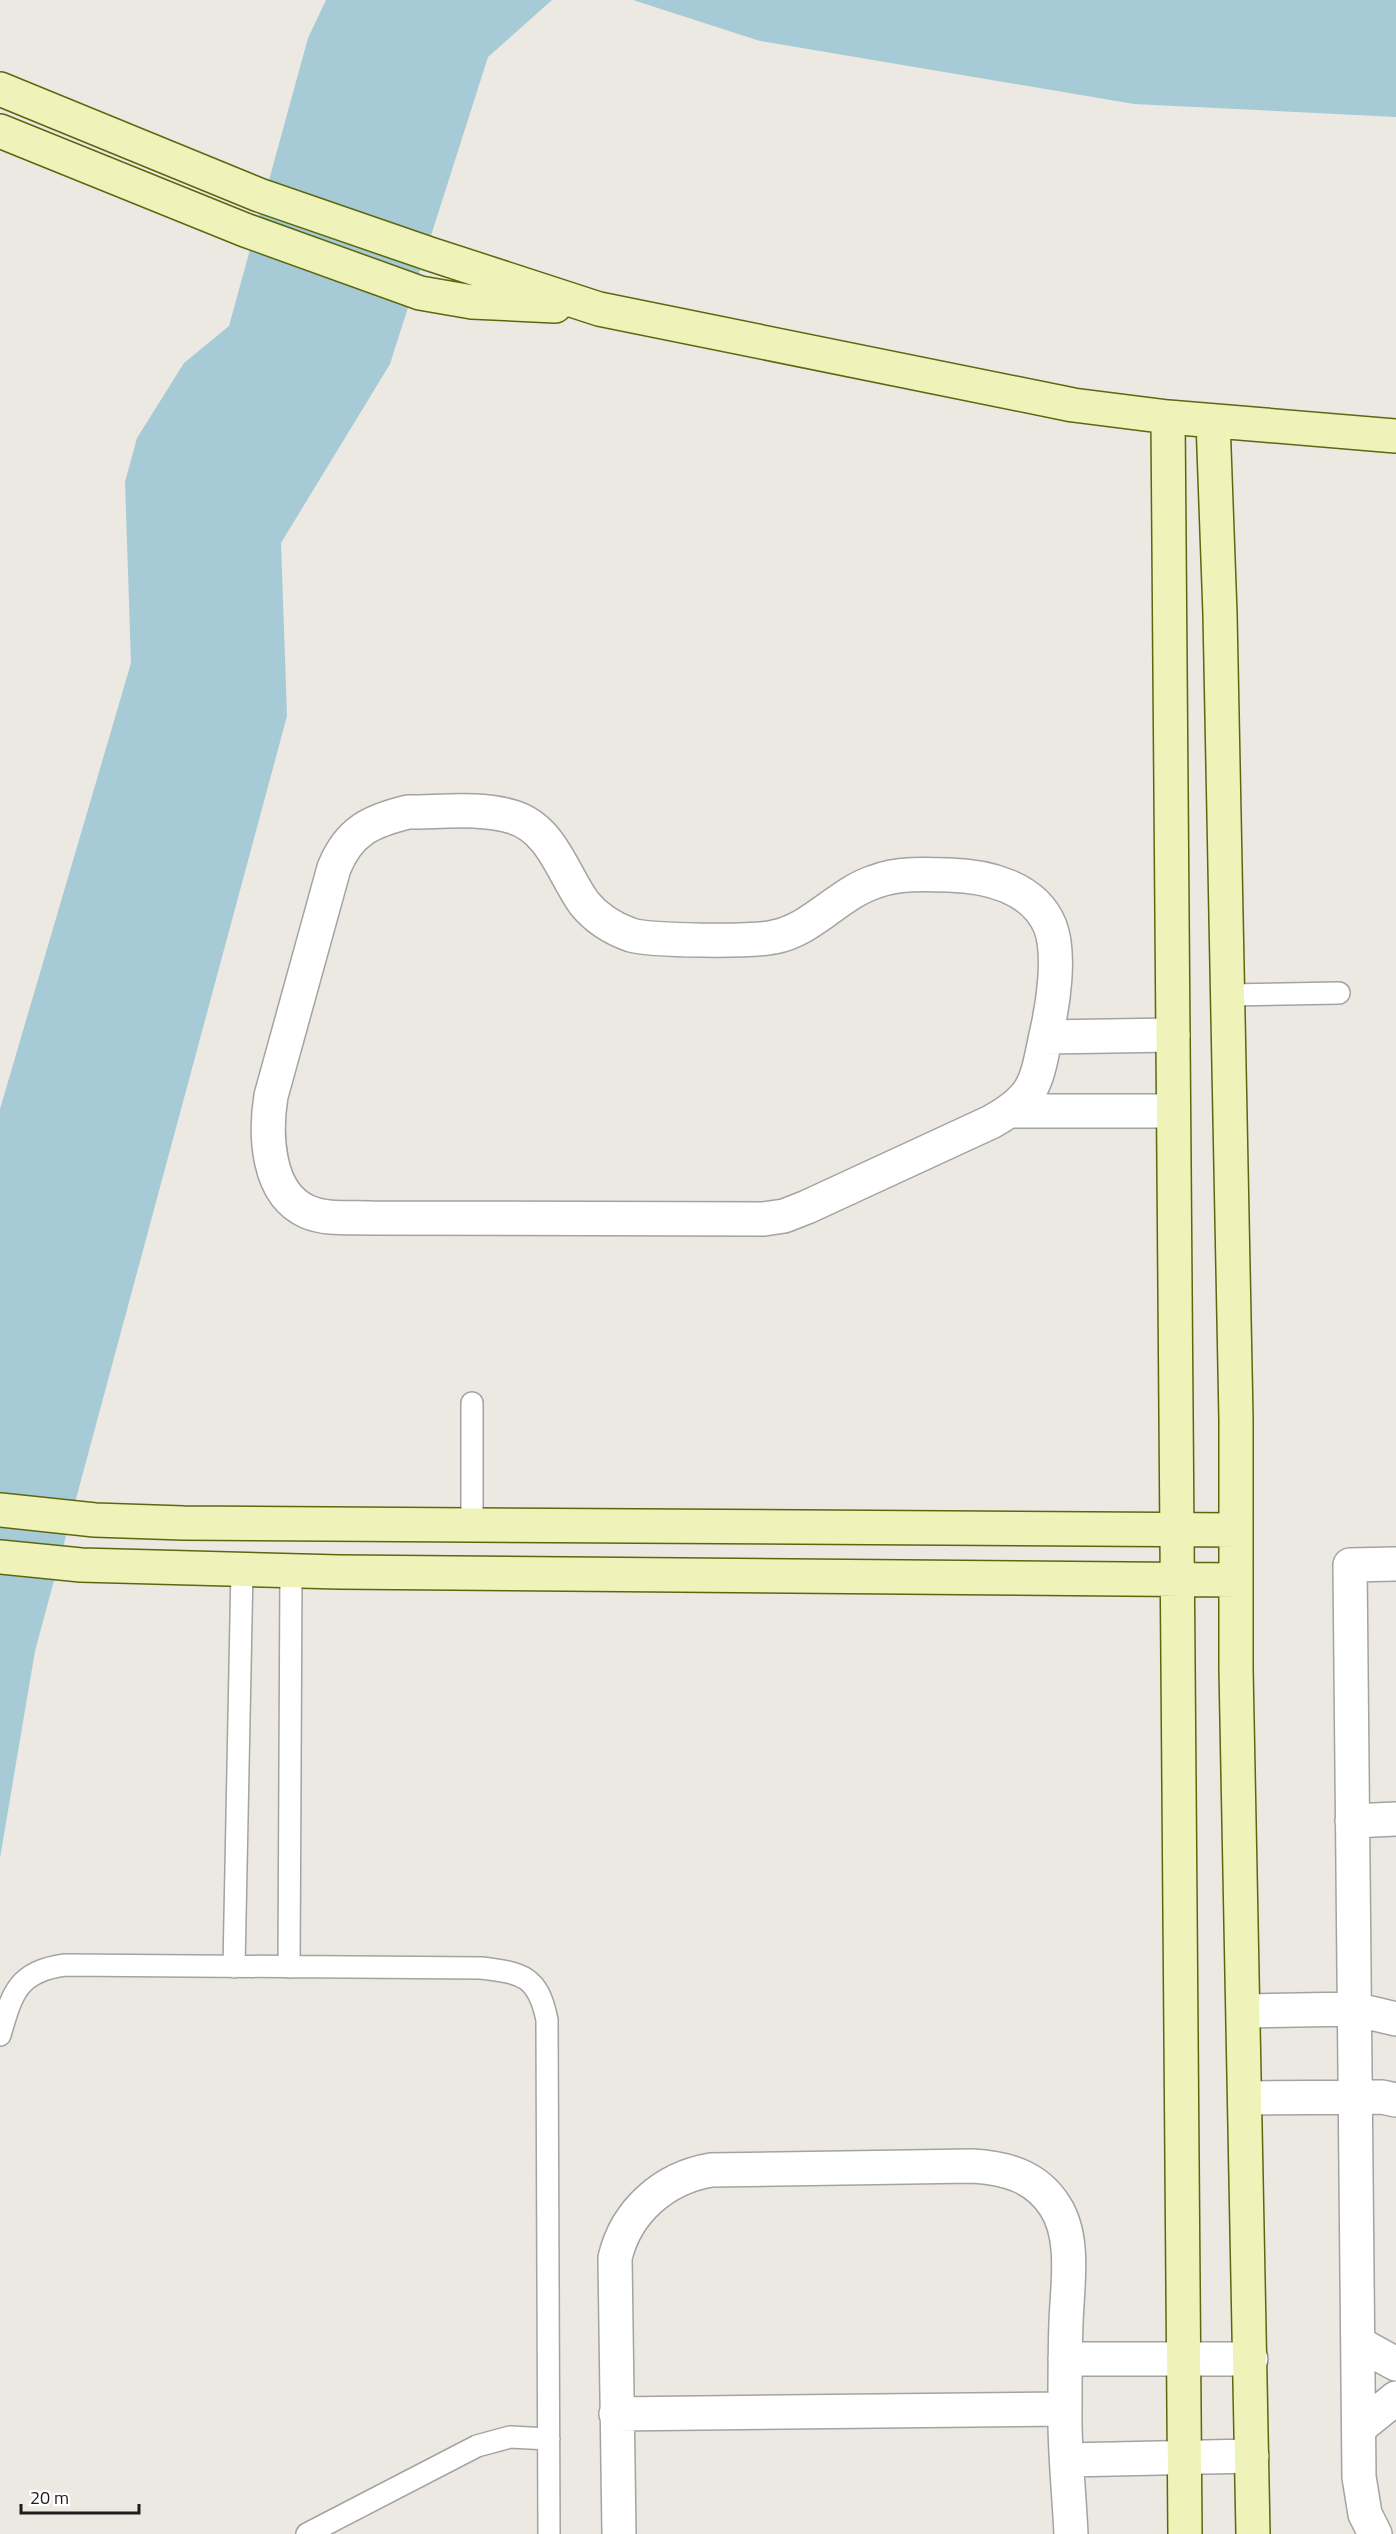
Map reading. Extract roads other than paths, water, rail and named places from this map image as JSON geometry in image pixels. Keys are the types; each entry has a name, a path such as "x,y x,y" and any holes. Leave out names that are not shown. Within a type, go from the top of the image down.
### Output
{"street":[{"path":"0,89 259,195 599,309 1073,405 1168,417 1396,436"},
{"path":"0,131 245,230 420,294 472,302 599,309"},
{"path":"1168,417 1185,2534"},
{"path":"1213,421 1228,995 1253,2534"},
{"path":"408,812 497,814 515,818 531,826 561,862 584,903 598,918 633,935 663,938 774,937 796,929 844,896 874,881 904,875 943,875 975,876 1001,883 1022,893 1038,908 1050,926 1054,950 1054,979 1046,1037 1034,1086 1011,1112 807,1208 784,1216 742,1220 323,1216 308,1212 296,1205 287,1195 272,1162 267,1128 274,1085 334,868 341,851 369,824 408,812"},
{"path":"1046,1037 1173,1035"},
{"path":"1011,1112 1173,1111"},
{"path":"0,1510 95,1520 472,1526 1236,1530"},
{"path":"0,1557 81,1565 291,1571 1236,1580"},
{"path":"1375,2534 1365,2514 1361,2496 1359,2428 1350,1565 1396,1564"},
{"path":"1352,1821 1396,1819"},
{"path":"1244,2011 1354,2009 1396,2019"},
{"path":"1246,2098 1382,2097 1396,2100"},
{"path":"619,2534 615,2258 619,2238 638,2210 652,2197 695,2172 972,2166 993,2167 1031,2180 1056,2208 1064,2229 1068,2281 1064,2409 1071,2534"},
{"path":"1358,2343 1396,2364"},
{"path":"1065,2358 1251,2359"},
{"path":"1359,2428 1396,2398"},
{"path":"616,2414 1064,2409"},
{"path":"1067,2460 1252,2456"}],"lane":[{"path":"1228,995 1339,993"},
{"path":"472,1403 472,1526"},
{"path":"234,1967 242,1569"},
{"path":"289,1967 291,1571"},
{"path":"0,2035 8,2008 19,1985 30,1975 46,1968 65,1965 481,1968 506,1971 536,1986 547,2020 549,2534"},
{"path":"308,2534 477,2446 510,2437 549,2439"}],"water":[{"path":"326,0 552,0 488,57 390,364 281,543 287,716 35,1651 0,1858 0,1109 131,663 125,482 137,438 184,363 229,326 308,38"},
{"path":"633,0 1396,0 1396,117 1134,104 760,41"}]}
